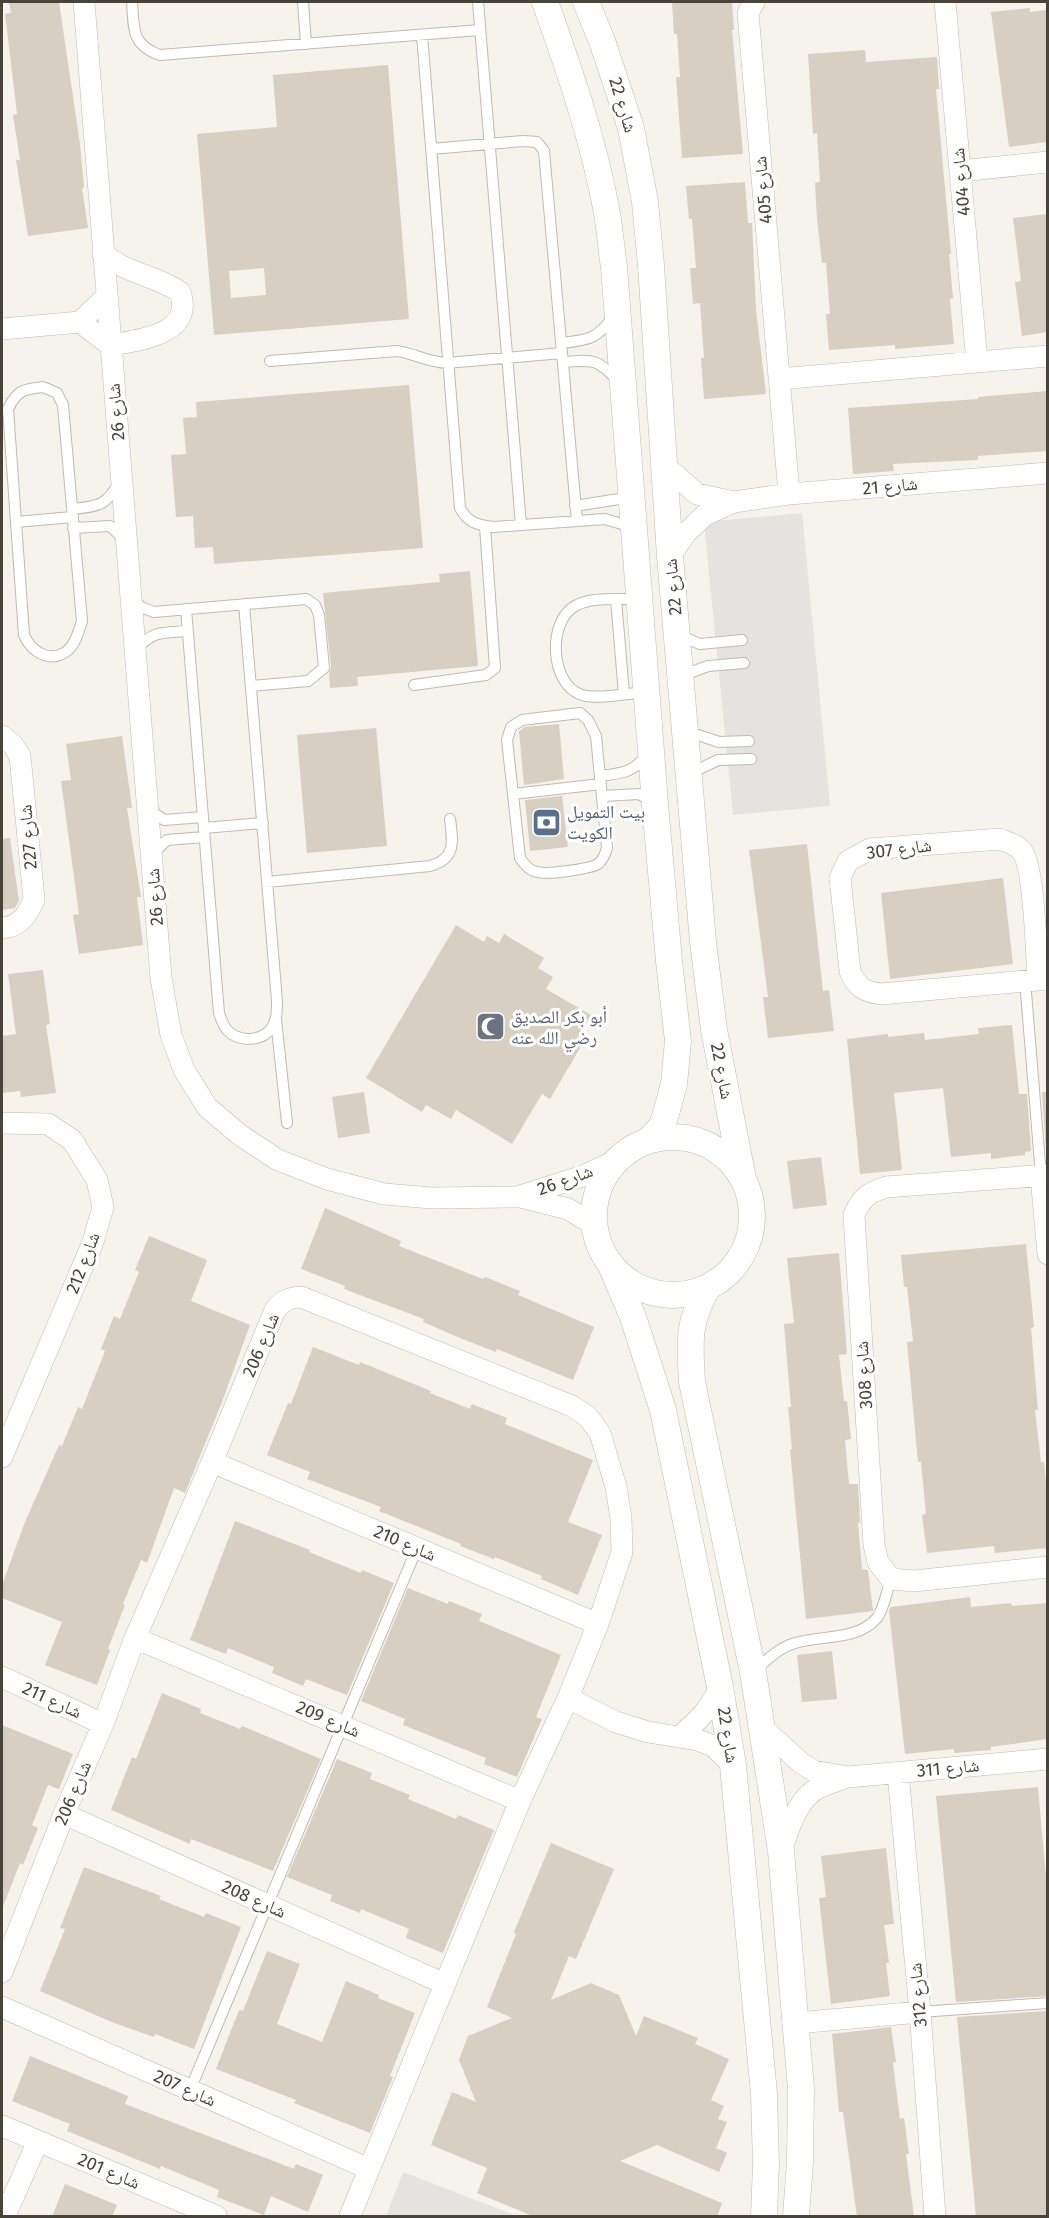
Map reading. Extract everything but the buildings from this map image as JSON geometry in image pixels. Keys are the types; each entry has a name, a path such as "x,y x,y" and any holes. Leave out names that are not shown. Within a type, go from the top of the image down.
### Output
{"street":[{"name":"شارع 26","path":"84,2 106,297 137,649 161,978 171,1035 184,1070 207,1107 240,1135 278,1160 327,1179 384,1194 432,1198 517,1197 568,1209 593,1224"},
{"name":"شارع 22","path":"545,2 590,138 607,209 617,313 633,528 627,599 635,693 651,750 678,1041 674,1084 667,1110 662,1126 650,1139"},
{"name":"شارع 22","path":"586,2 602,41 631,128 645,202 670,556 704,942 714,1030 743,1179"},
{"name":"شارع 405","path":"754,2 748,13 789,494"},
{"name":"شارع 404","path":"945,2 977,362"},
{"path":"960,171 1047,162"},
{"path":"80,322 110,345 155,336 168,330 181,315 180,292 130,271 103,254"},
{"path":"2,329 80,322 106,297"},
{"path":"779,379 1047,356"},
{"name":"شارع 21","path":"664,465 697,494 734,502"},
{"name":"شارع 21","path":"670,556 686,533 705,515 734,502 789,494 1047,473"},
{"name":"شارع 227","path":"2,736 13,745 20,756 34,899 22,920 10,928 2,928"},
{"name":"شارع 307","path":"1000,839 1012,843 1021,850 1029,869 1037,979 881,994 860,988 854,982 850,971 840,878 848,861 870,849 1000,839"},
{"name":"شارع 212","path":"2,1123 48,1124 72,1140 97,1180 103,1207 93,1242 2,1457"},
{"path":"677,1136 704,1142 727,1157 743,1179 752,1203 752,1229 743,1253 728,1273 707,1288 682,1295 656,1294 632,1285 612,1268 599,1247 593,1224 597,1191 613,1162 630,1148 650,1139 677,1136"},
{"name":"شارع 26","path":"517,1197 583,1176 613,1162"},
{"path":"1044,1176 1047,1254"},
{"name":"شارع 308","path":"891,1579 878,1562 874,1545 854,1215 860,1202 871,1192 886,1186 1044,1176"},
{"name":"شارع 22","path":"612,1268 633,1317 663,1410 720,1687 733,1765 764,2094 766,2165 764,2217"},
{"name":"شارع 22","path":"707,1288 696,1309 689,1335 692,1382 753,1672 781,1851 801,2089 800,2162 796,2217"},
{"name":"شارع 206","path":"2,1972 64,1814 103,1724 135,1638 275,1310 280,1303 289,1298 301,1297 572,1406 588,1417 600,1433 616,1487 621,1518 622,1552 598,1624 568,1698 520,1801 350,2217"},
{"name":"شارع 210","path":"212,1462 598,1624"},
{"path":"891,1579 914,1581 1047,1567"},
{"name":"شارع 209","path":"135,1638 520,1801"},
{"name":"شارع 211","path":"2,1677 103,1724"},
{"path":"680,1736 708,1711 720,1687"},
{"path":"568,1698 616,1722 648,1732 698,1740 713,1746 733,1765"},
{"name":"شارع 311","path":"763,1728 807,1767 814,1771 848,1777 1047,1759"},
{"name":"شارع 312","path":"898,1773 920,2012 935,2217"},
{"name":"شارع 311","path":"781,1851 795,1815 804,1801 818,1788 848,1777"},
{"name":"شارع 208","path":"64,1814 445,1984"},
{"name":"شارع 207","path":"2,2007 369,2169"},
{"path":"796,2023 920,2012"},
{"name":"شارع 201","path":"2,2126 216,2217"},
{"path":"5,2217 38,2141"}],"lane":[{"path":"132,2 137,40 147,51 160,55 480,30"},
{"path":"303,2 306,44"},
{"path":"478,2 521,525"},
{"path":"422,35 460,508 465,518 476,525 521,525 604,519 633,528"},
{"path":"431,149 523,141 537,142 544,151 577,521"},
{"path":"562,353 597,336 617,313"},
{"path":"270,361 397,351 413,354 431,362 447,363 562,353 598,362 622,385"},
{"path":"43,387 57,393 63,405 81,621 78,635 67,651 54,655 42,655 29,646 24,635 16,522 8,409 14,396 26,389 43,387"},
{"path":"72,518 104,502 111,496 122,477"},
{"path":"575,506 619,499 631,491"},
{"path":"16,522 72,518 110,525 128,543"},
{"path":"414,685 486,675 495,668 485,526"},
{"path":"133,599 141,607 154,612 306,598 315,605 319,615 324,668 308,681 251,686"},
{"path":"627,599 584,602 570,610 557,630 558,665 567,686 580,695 588,697 635,693"},
{"path":"244,604 277,1001 276,1019 287,1123"},
{"path":"186,609 219,1012 229,1033 249,1040 261,1037 270,1030 276,1019"},
{"path":"137,649 156,634 187,631"},
{"path":"677,634 700,644 742,640"},
{"path":"681,676 708,666 744,663"},
{"path":"580,713 588,720 596,736 607,848 604,857 593,866 546,873 536,872 526,866 520,858 513,794 507,740 511,727 522,720 580,713"},
{"path":"686,731 719,742 749,741"},
{"path":"601,785 635,768 651,750"},
{"path":"689,774 718,760 751,759"},
{"path":"513,794 601,785 639,794 656,804"},
{"path":"148,808 164,820 204,827 262,823"},
{"path":"267,882 442,863 450,854 452,840 450,819"},
{"path":"152,855 167,840 204,827"},
{"path":"1037,979 1044,1176"},
{"path":"190,2090 417,1548"},
{"path":"753,1672 777,1652 792,1644 812,1639 849,1635 865,1628 878,1617 891,1579"},
{"path":"920,2012 1047,2003"}],"shaded area":[{"path":"802,513 830,806 733,815 704,522"},
{"path":"403,2172 517,2216 386,2216"}],"place":[{"name":"بيت التمويل الكويت","path":"546,822"},
{"name":"أبو بكر الصديق رضي الله عنه","path":"490,1027"}]}
